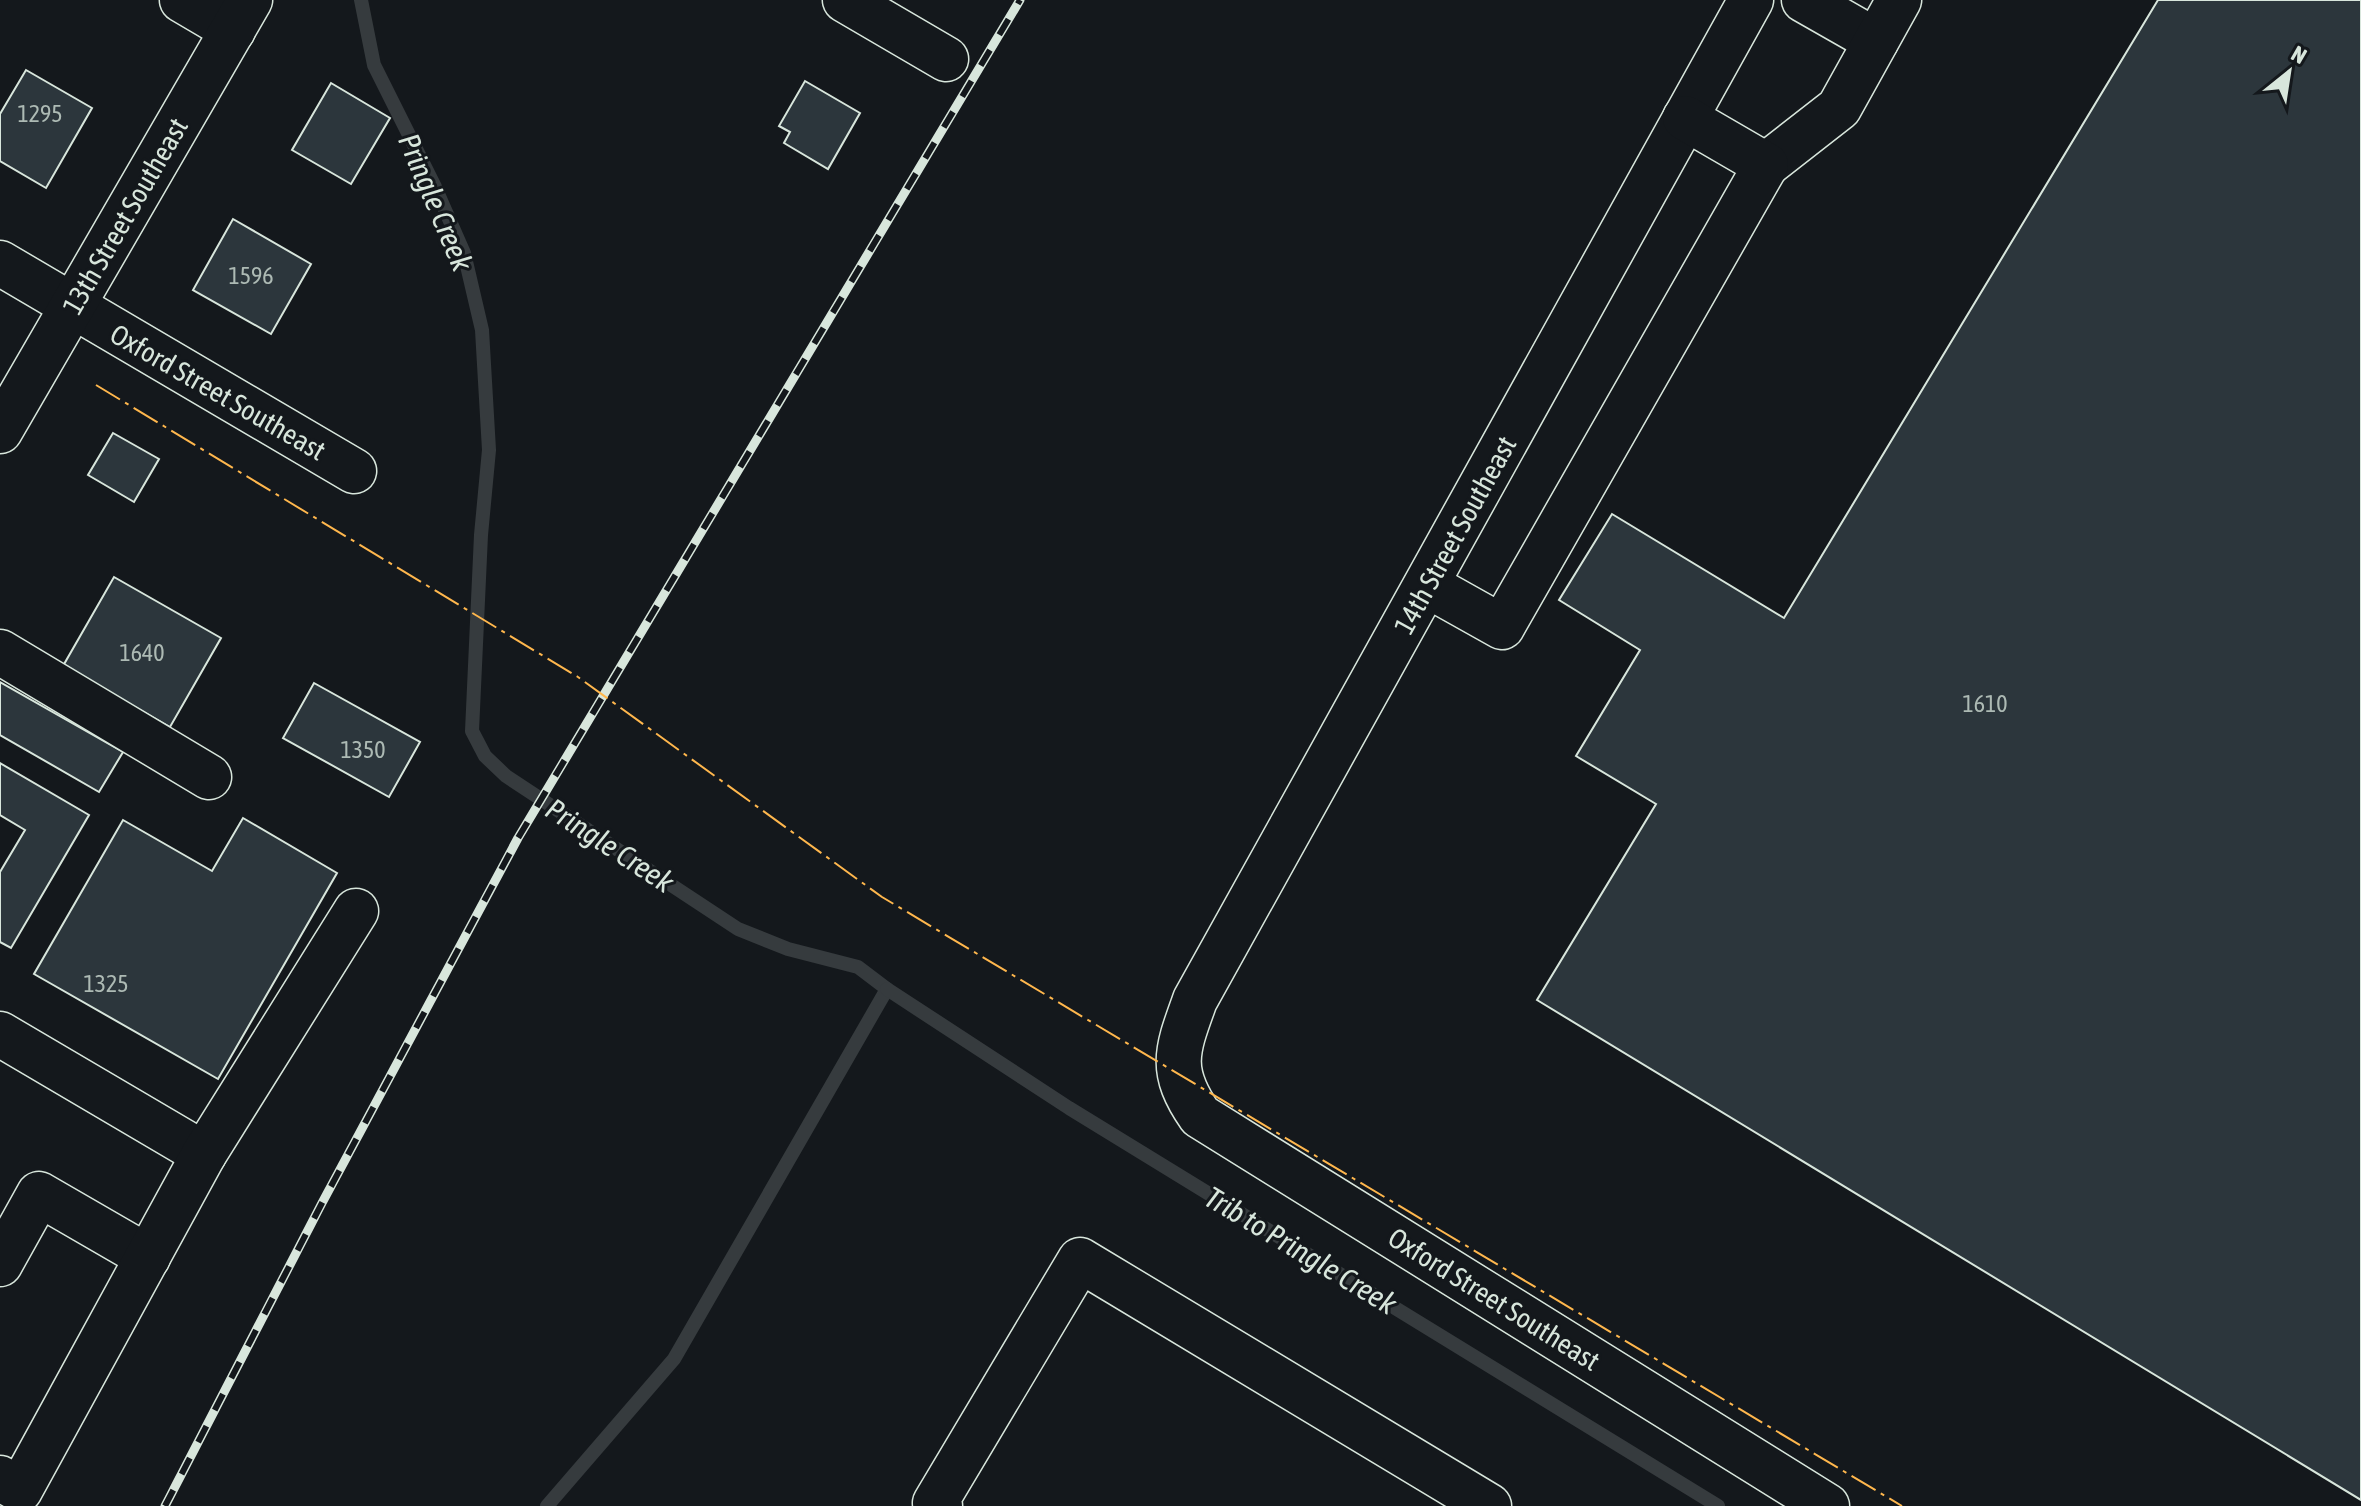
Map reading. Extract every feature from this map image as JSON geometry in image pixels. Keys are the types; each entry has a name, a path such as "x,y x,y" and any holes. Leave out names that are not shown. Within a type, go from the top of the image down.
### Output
{"street":[{"path":"182,0 242,15"},
{"path":"845,0 946,59"},
{"name":"14th Street Southeast","path":"1179,1076 1180,1043 1195,1000 1751,0"},
{"path":"1804,0 1876,41"},
{"path":"1427,585 1502,627 1766,165 1839,108 1899,0"},
{"name":"13th Street Southeast","path":"0,431 242,15"},
{"path":"1685,118 1766,165"},
{"name":"Oxford Street Southeast","path":"0,263 354,471"},
{"path":"0,652 209,777"},
{"path":"0,1478 20,1490 204,1154 356,911"},
{"path":"0,1034 204,1154"},
{"name":"Oxford Street Southeast","path":"1179,1076 1186,1095 1200,1116 1827,1506"},
{"path":"0,1264 39,1194 148,1257"},
{"path":"940,1506 935,1503 1080,1260 1489,1506"}],"building":[{"path":"2158,0 2361,0 2361,1500 1537,1000 1656,804 1576,756 1640,650 1559,600 1612,514 1784,618"},
{"path":"26,70 92,108 46,188 0,161 0,114"},
{"path":"805,81 860,113 828,169 784,143 790,132 779,126"},
{"path":"331,83 390,118 351,184 292,150"},
{"path":"233,219 311,264 271,334 193,290"},
{"path":"113,433 159,459 134,502 88,475"},
{"path":"114,577 221,638 170,727 63,666"},
{"path":"0,682 123,752 99,792 0,735"},
{"path":"314,683 420,742 389,797 283,738"},
{"path":"0,763 89,815 11,948 0,942 0,872 25,830 0,815"},
{"path":"243,818 337,873 218,1079 34,974 123,820 212,871"}],"waterway":[{"name":"Pringle Creek","path":"361,0 374,65 464,253 482,330 489,450 481,535 472,731 485,756 506,776 738,929 788,949 858,967 887,989 674,1359 547,1506"},
{"name":"Trib to Pringle Creek","path":"887,989 1069,1108 1718,1506"}],"railway":[{"path":"165,1506 322,1203 518,838 1020,0"}],"power":[{"path":"96,385 578,677 882,897 1902,1506"}]}
